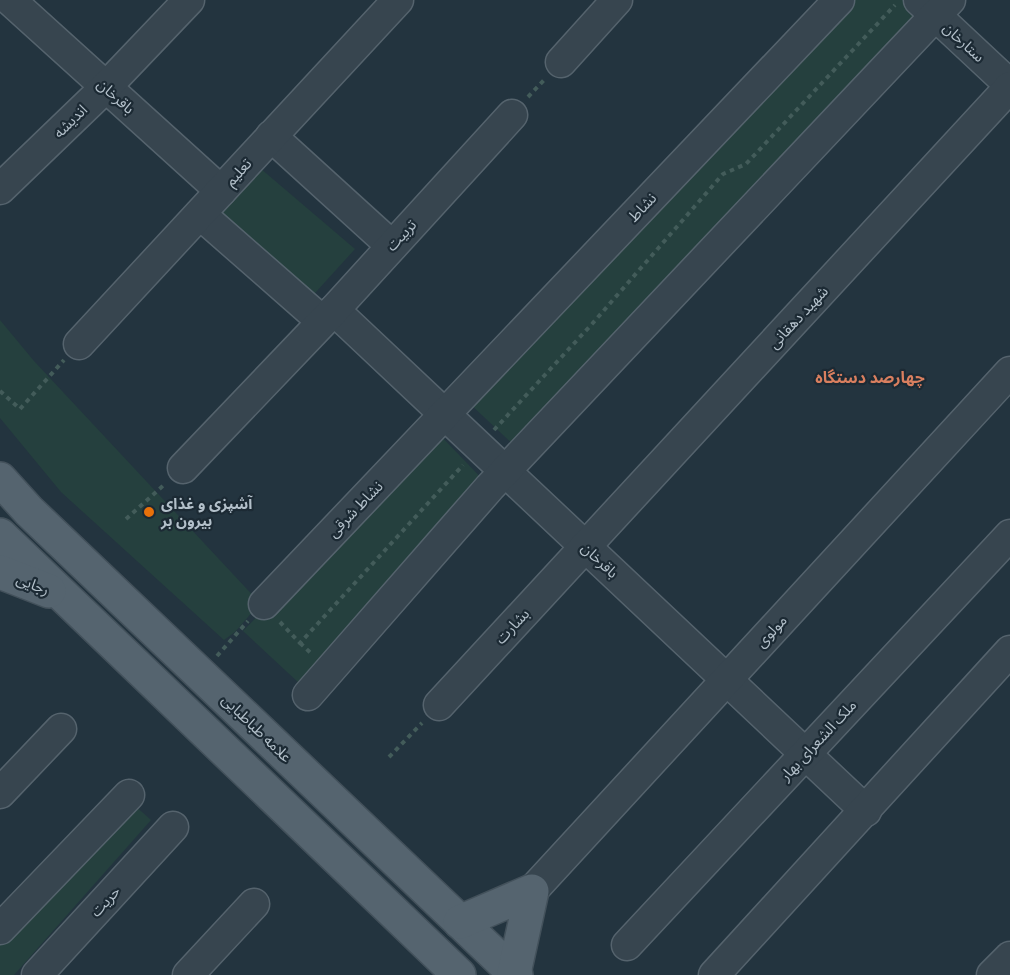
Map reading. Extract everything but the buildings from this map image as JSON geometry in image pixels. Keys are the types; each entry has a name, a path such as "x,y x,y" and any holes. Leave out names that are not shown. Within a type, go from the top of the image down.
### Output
{"main road":[{"name":"علامه طباطبایی","path":"0,479 29,511 515,974"},
{"path":"0,535 459,975"},
{"name":"رجایی","path":"0,572 66,598"},
{"path":"243,768 270,740"},
{"path":"460,922 532,891"},
{"path":"515,974 532,891"}],"street":[{"name":"باقرخان","path":"10,0 221,191"},
{"name":"اندیشه","path":"0,189 106,87 189,0"},
{"name":"تعلیم","path":"79,344 398,0"},
{"path":"561,62 617,0"},
{"name":"نشاط","path":"445,414 839,0"},
{"path":"308,695 505,471 935,5"},
{"name":"ستارخان","path":"935,5 1010,86"},
{"name":"شهید دهقانی","path":"586,547 1010,86"},
{"name":"تربیت","path":"183,468 328,316 512,116"},
{"path":"271,136 392,246"},
{"name":"باقرخان","path":"200,214 328,316 445,414 866,811"},
{"name":"مولوی","path":"532,891 1010,372"},
{"name":"نشاط شرقی","path":"264,604 445,414"},
{"name":"ملک الشعرای بهار","path":"627,945 1010,535"},
{"name":"بشارت","path":"439,705 586,547"},
{"path":"714,975 1010,651"},
{"path":"0,793 61,729"},
{"path":"0,929 129,795"},
{"name":"حریت","path":"37,975 173,827"},
{"path":"188,975 254,904"},
{"path":"992,975 1010,957"}],"path":[{"path":"200,674 264,604 300,644 592,324 723,174 746,164 899,0"},
{"path":"512,116 561,62"},
{"path":"0,391 20,409 79,344"},
{"path":"126,519 183,468"},
{"path":"389,757 439,705"}],"green space":[{"path":"845,0 944,0 516,447 469,403"},
{"path":"260,168 355,249 306,303 212,219"},
{"path":"0,320 34,361 260,603 235,632 224,640 61,492 0,418"},
{"path":"438,433 490,487 300,684 243,631"},
{"path":"133,804 151,820 14,975 0,975 0,945"}],"place":[{"name":"آشپزی و غذای بیرون بر","path":"149,512"}],"district":[{"name":"چهارصد دستگاه","path":"870,377"}]}
